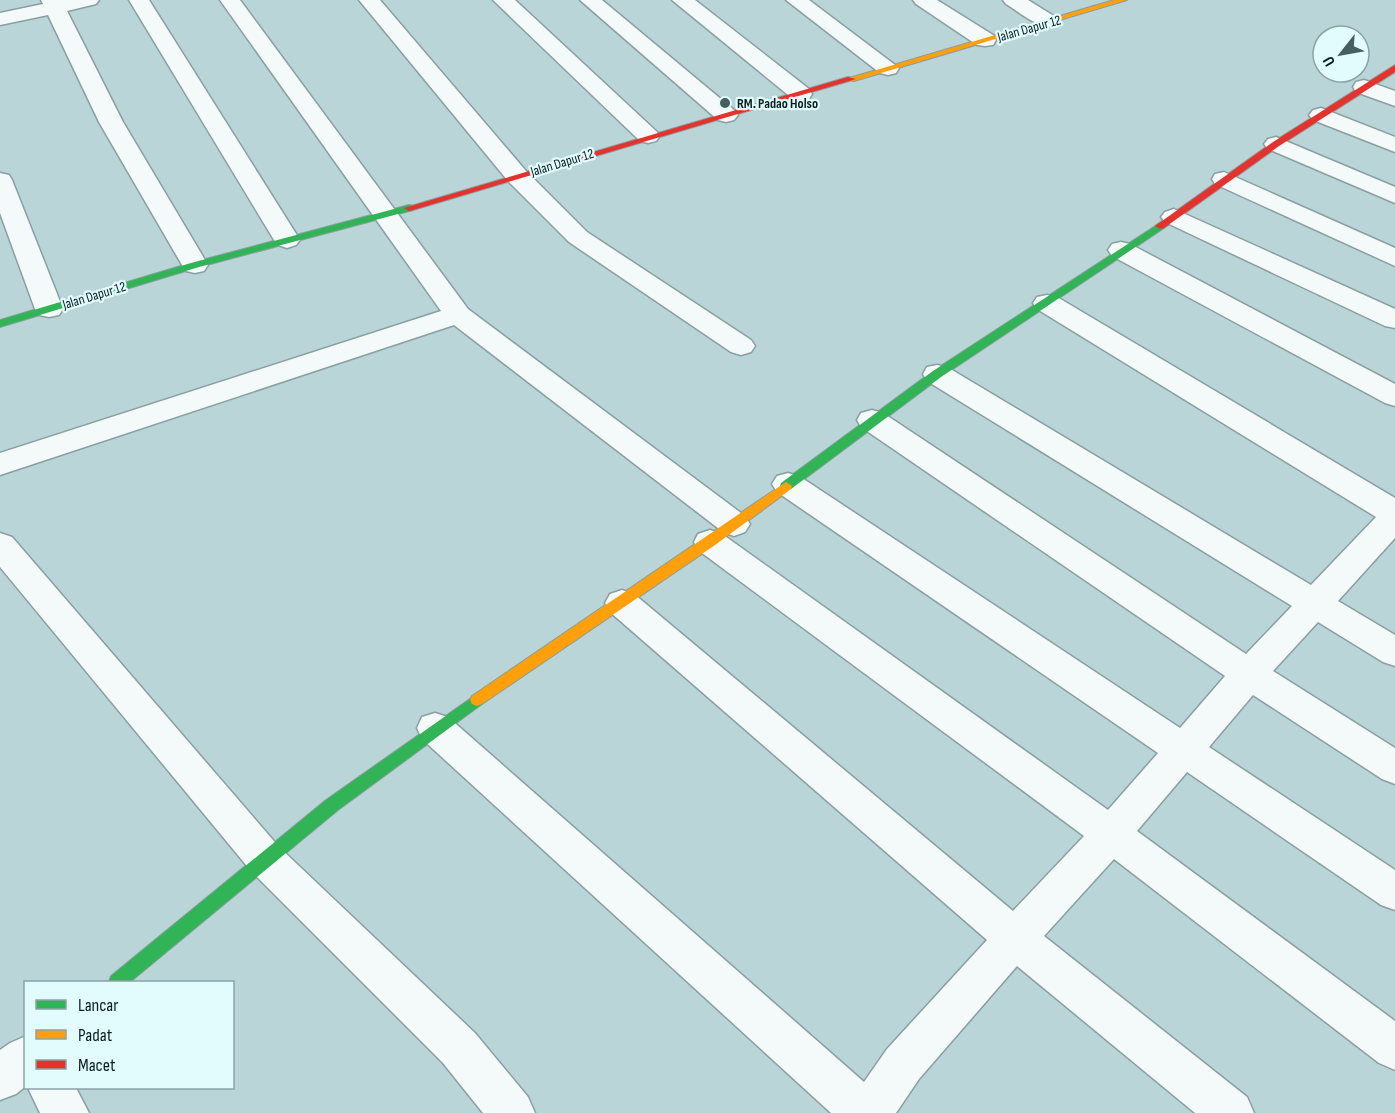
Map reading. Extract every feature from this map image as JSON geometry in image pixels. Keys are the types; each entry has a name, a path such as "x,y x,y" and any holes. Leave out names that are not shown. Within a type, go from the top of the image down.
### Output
{"street":[{"path":"0,19 53,4 89,0"},
{"path":"139,0 286,240"},
{"path":"230,0 458,315 722,533 1111,834 1395,1048"},
{"path":"369,0 517,176 578,237 741,346"},
{"path":"502,0 648,136"},
{"path":"590,0 726,115"},
{"path":"682,0 801,94"},
{"path":"796,0 888,68"},
{"path":"923,0 985,40"},
{"path":"1013,0 1050,22"},
{"name":"Jalan Dapur 12","path":"0,324 195,265 387,214 648,136 1050,22 1110,2"},
{"path":"53,4 111,122 195,265"},
{"path":"118,981 265,859 435,728 722,533 872,420 938,374 1047,303 1121,250 1174,217 1224,179 1276,144 1395,68"},
{"path":"1364,87 1395,99"},
{"path":"1321,115 1395,146"},
{"path":"1276,144 1395,196"},
{"path":"1224,179 1395,258"},
{"path":"0,180 49,309"},
{"path":"1174,217 1395,320"},
{"path":"1121,250 1395,396"},
{"path":"869,1113 903,1064 1111,834 1248,674 1395,515 1047,303"},
{"path":"0,464 458,315"},
{"path":"938,374 1395,652"},
{"path":"872,420 1248,674 1395,768"},
{"path":"788,484 1395,892"},
{"path":"0,545 265,859 459,1048 512,1113"},
{"path":"622,603 1015,938 1231,1113"},
{"path":"435,728 865,1113"},
{"path":"0,1078 24,1060"},
{"path":"51,1089 66,1113"}],"traffic: fast":[{"path":"0,324 195,265 409,208"},
{"path":"786,486 937,374 1160,226"},
{"path":"118,981 332,805 477,700"}],"traffic: slow":[{"path":"851,79 1123,0"},
{"path":"477,700 710,542 786,486"}],"traffic: jam":[{"path":"1160,226 1276,144 1395,68"},
{"path":"409,208 851,79"}],"place":[{"name":"RM. Padao Holso","path":"725,103"}]}
